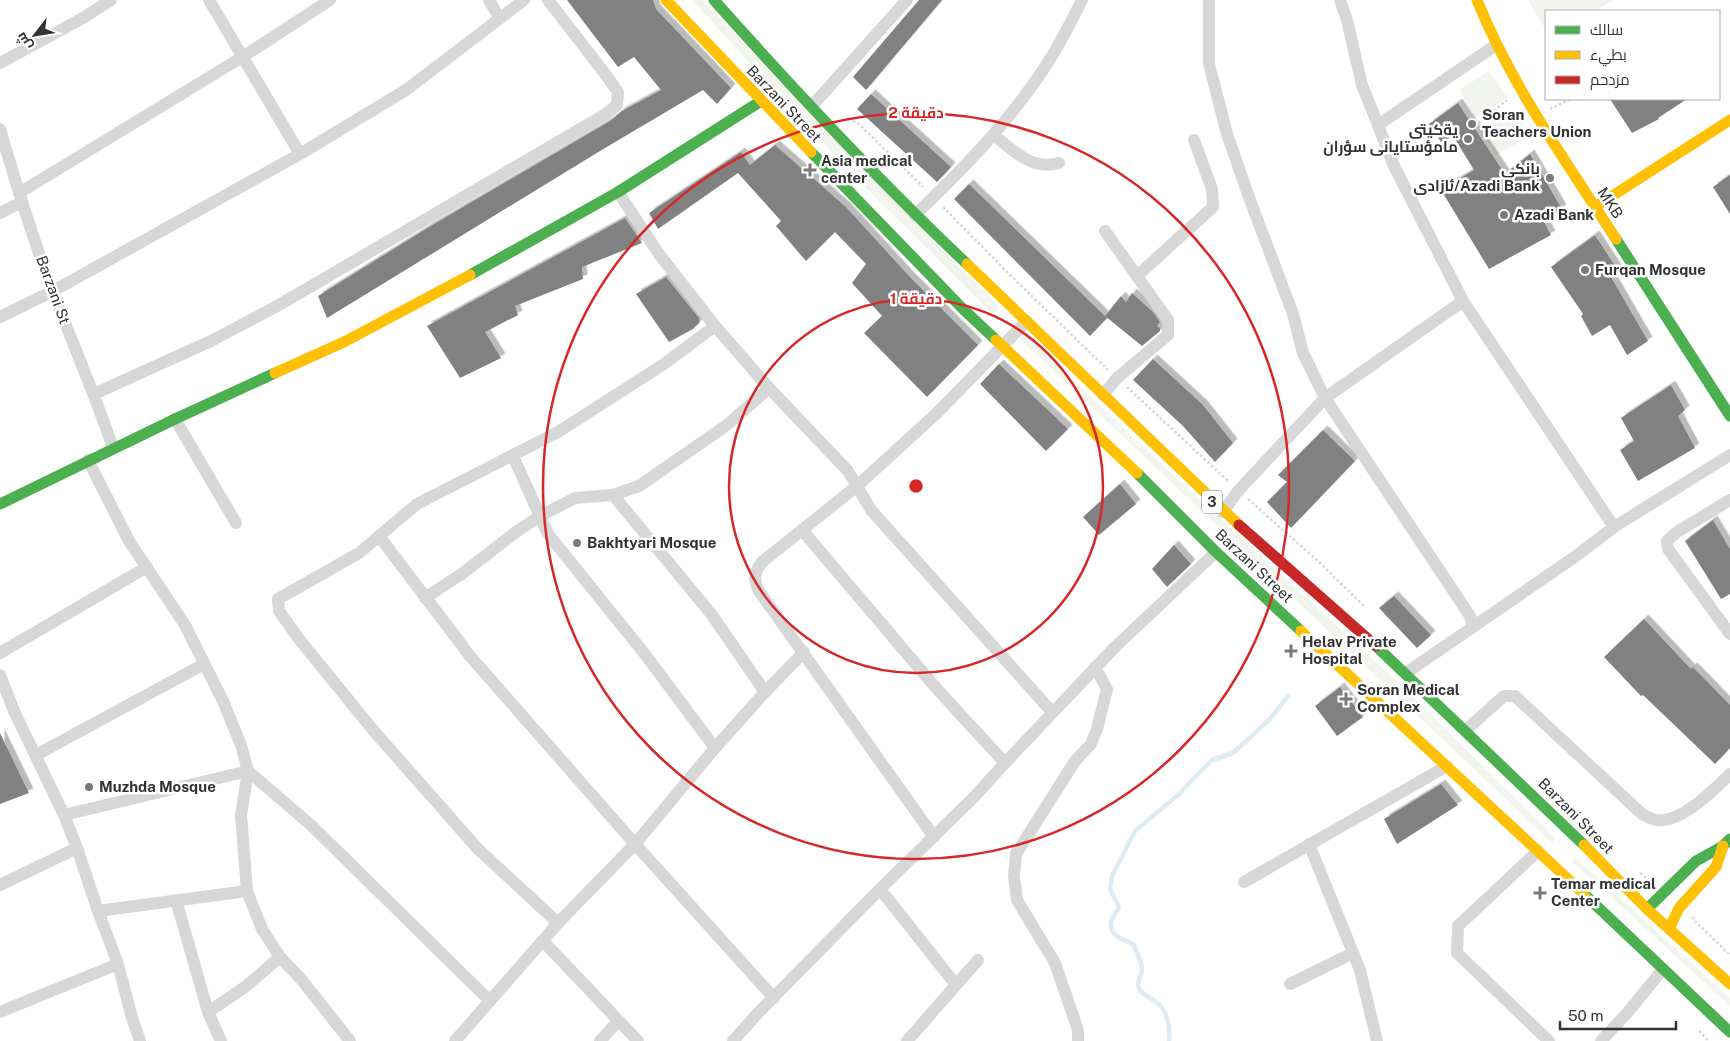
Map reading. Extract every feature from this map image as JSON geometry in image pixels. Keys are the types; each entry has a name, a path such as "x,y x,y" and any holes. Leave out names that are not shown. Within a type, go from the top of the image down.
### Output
{"main road":[{"name":"Barzani Street","path":"666,0 760,102 963,309 1136,472 1216,552 1538,851 1554,860 1663,969 1730,1032"},
{"name":"Barzani Street","path":"714,0 781,75 915,216 1103,395 1222,512 1406,672 1466,730 1572,839 1730,984"},
{"name":"MKB","path":"1477,0 1496,45 1535,116 1730,416"},
{"path":"0,504 113,448 344,342 431,296 618,192 760,102"},
{"path":"1595,207 1730,120"},
{"path":"1647,909 1696,861 1726,843"},
{"path":"1670,929 1679,908 1716,867 1726,843"}],"street":[{"path":"0,63 83,18 111,0"},
{"path":"209,0 244,56 300,154"},
{"path":"0,213 330,0"},
{"path":"489,0 499,17"},
{"path":"0,317 53,291 300,154 406,90 499,17 524,0"},
{"path":"94,394 211,341 279,305 606,114 616,105 618,92 548,0"},
{"path":"812,106 907,0"},
{"path":"915,216 994,135 1044,69 1082,0"},
{"path":"1209,0 1210,64 1227,134 1293,314 1303,353 1325,398 1470,616 1473,625"},
{"path":"1340,0 1348,20 1362,85 1378,125 1394,164 1463,301 1614,527"},
{"path":"1378,125 1496,45"},
{"name":"Barzani St","path":"0,130 53,291 94,394 113,448"},
{"path":"994,135 1029,161 1038,165 1049,166 1059,163"},
{"path":"1137,276 1213,207 1212,189 1194,140"},
{"path":"618,192 659,254 714,326 769,388 848,471 871,510 1052,712"},
{"path":"1103,395 1117,378 1168,335 1168,320 1105,232"},
{"path":"1222,512 1238,491 1325,398 1463,301"},
{"path":"934,837 759,591 755,584 754,576 762,562 857,486 937,413 1026,321"},
{"path":"558,923 477,848 373,730 279,611 278,599 359,553 417,504 558,432 664,364 714,326"},
{"path":"425,598 463,573 540,516 575,498 614,495 639,486 727,425 769,388"},
{"path":"175,419 236,523"},
{"path":"1406,672 1576,556 1614,527 1730,455"},
{"path":"512,456 548,534 644,653 715,748"},
{"path":"88,460 129,540 186,625 223,701 241,745 248,771 242,814 247,891 262,929 280,957 331,1015 350,1041"},
{"path":"614,495 712,615 765,692"},
{"path":"1730,500 1677,532 1667,541 1668,549 1730,634"},
{"path":"802,530 937,689 1005,762"},
{"path":"379,536 470,656 635,844 774,998"},
{"path":"733,1041 880,889 974,797 1095,667 1216,552"},
{"path":"0,653 147,567"},
{"path":"454,1041 558,923 635,844 715,748 804,652"},
{"path":"36,755 204,664"},
{"path":"1078,1041 1078,1030 1054,963 1017,900 1014,876 1016,854 1075,761 1091,744 1097,729 1107,689 1095,667"},
{"path":"0,675 14,711 64,815 77,848 118,964 140,1041"},
{"path":"1466,730 1504,696 1515,696 1642,814 1656,820 1671,819 1687,811 1730,774"},
{"path":"1244,882 1447,766"},
{"path":"64,815 248,771"},
{"path":"248,771 312,826 490,1001"},
{"path":"1309,844 1360,970 1377,1041"},
{"path":"0,885 77,848"},
{"path":"1538,851 1458,926 1457,953 1549,1041"},
{"path":"880,889 956,986"},
{"path":"98,911 247,891"},
{"path":"176,900 208,1012 222,1041"},
{"path":"543,941 638,1041"},
{"path":"1290,984 1353,953"},
{"path":"208,1012 245,987 280,957"},
{"path":"907,1041 978,960"},
{"path":"0,1012 118,964"},
{"path":"1600,1041 1628,1012 1663,969"},
{"path":"600,1041 618,1021"}],"path":[{"path":"1478,123 1520,90"},
{"path":"1535,116 1569,100"},
{"path":"850,119 858,124 1117,378 1238,491 1319,562 1366,608"},
{"path":"1636,869 1664,893"},
{"path":"1699,911 1693,918 1730,955"}],"shaded area":[{"path":"692,0 703,0 807,112 998,306 997,312 992,313 847,169"},
{"path":"1528,0 1612,0 1597,10 1545,10 1545,28"},
{"path":"1489,71 1508,98 1475,118 1459,90"},
{"path":"1514,111 1530,136 1496,155 1481,131"},
{"path":"1024,333 1142,446 1403,687 1555,838 1554,842 1551,842 1020,339 1018,334"},
{"path":"1573,859 1577,859 1730,998 1730,1006 1574,863"}],"building":[{"path":"567,0 653,0 656,9 731,88 717,104 703,90 327,318 318,296 429,227 610,121 622,111 661,90 634,57 618,67"},
{"path":"919,0 942,0 866,90 853,77"},
{"path":"871,94 951,167 937,182 857,109"},
{"path":"1611,100 1685,100 1659,119 1632,133"},
{"name":"Azadi Bank","path":"1458,103 1505,174 1530,154 1562,209 1543,220 1551,235 1489,269 1441,190 1474,170 1453,136 1441,142 1429,124"},
{"path":"775,145 846,207 910,277 978,345 927,397 864,333 882,316 852,283 866,264 835,232 806,261 776,226 781,221 738,173 658,229 649,213 741,152 750,165"},
{"path":"1730,175 1730,214 1713,187"},
{"path":"969,184 1107,318 1090,336 954,199"},
{"path":"625,218 642,243 582,267 583,279 515,306 518,315 485,332 501,358 460,378 427,326"},
{"path":"1595,235 1619,272 1611,277 1648,341 1627,355 1610,325 1592,336 1581,316 1583,314 1551,267"},
{"path":"666,277 699,318 699,323 693,329 669,342 636,294"},
{"path":"1132,293 1153,312 1160,322 1157,326 1160,328 1160,331 1142,346 1105,316 1121,296 1126,302"},
{"path":"1153,359 1203,405 1233,443 1215,462 1183,426 1133,380"},
{"path":"999,364 1068,429 1046,451 980,384"},
{"path":"1671,385 1685,410 1678,416 1695,448 1638,481 1620,450 1634,441 1621,418"},
{"path":"1323,430 1355,461 1291,528 1267,502 1287,482 1278,475"},
{"path":"1120,484 1136,504 1099,535 1083,517"},
{"path":"1713,520 1730,549 1730,594 1721,599 1685,541"},
{"path":"1174,545 1191,564 1167,587 1152,569"},
{"path":"1394,596 1431,635 1417,648 1379,608"},
{"path":"1644,619 1691,669 1693,667 1730,705 1730,748 1715,764 1643,695 1641,696 1604,657"},
{"path":"1340,687 1363,717 1337,736 1315,706"},
{"path":"0,733 29,793 0,804"},
{"path":"1441,784 1458,805 1397,844 1384,819"}],"waterway":[{"path":"1169,1041 1169,1024 1165,1013 1158,1004 1139,988 1138,983 1142,966 1133,944 1118,937 1112,931 1112,918 1119,907 1110,889 1112,876 1135,831 1178,795 1212,760 1233,753 1271,718 1288,696"}],"traffic: fast":[{"path":"714,0 838,135 967,264"},
{"path":"470,275 618,192 761,101"},
{"path":"811,152 963,309 996,340"},
{"path":"1616,239 1730,416"},
{"path":"0,504 275,373"},
{"path":"1137,473 1216,552 1301,631"},
{"path":"1376,646 1584,845"},
{"path":"1647,909 1696,861 1723,846 1730,839"},
{"path":"1584,894 1730,1032"}],"traffic: slow":[{"path":"666,0 811,152"},
{"path":"1477,0 1506,63 1523,93 1616,239"},
{"path":"1595,207 1730,120"},
{"path":"967,264 1239,525"},
{"path":"275,373 344,342 470,275"},
{"path":"996,340 1137,473"},
{"path":"1301,631 1584,894"},
{"path":"1584,845 1647,909 1730,984"},
{"path":"1669,929 1679,908 1716,867 1723,846"}],"traffic: jam":[{"path":"1239,525 1376,646"}],"place":[{"name":"Soran Teachers Union","path":"1472,124"},
{"name":"يةكيتى مامؤستايانى سؤران","path":"1468,139"},
{"name":"Asia medical center","path":"810,170"},
{"name":"بانکی ئازادی/Azadi Bank","path":"1550,178"},
{"name":"Azadi Bank","path":"1504,215"},
{"name":"Furqan Mosque","path":"1585,270"},
{"name":"Bakhtyari Mosque","path":"577,543"},
{"name":"Helav Private Hospital","path":"1291,651"},
{"name":"Soran Medical Complex","path":"1346,699"},
{"name":"Muzhda Mosque","path":"89,787"},
{"name":"Temar medical Center","path":"1540,893"}]}
